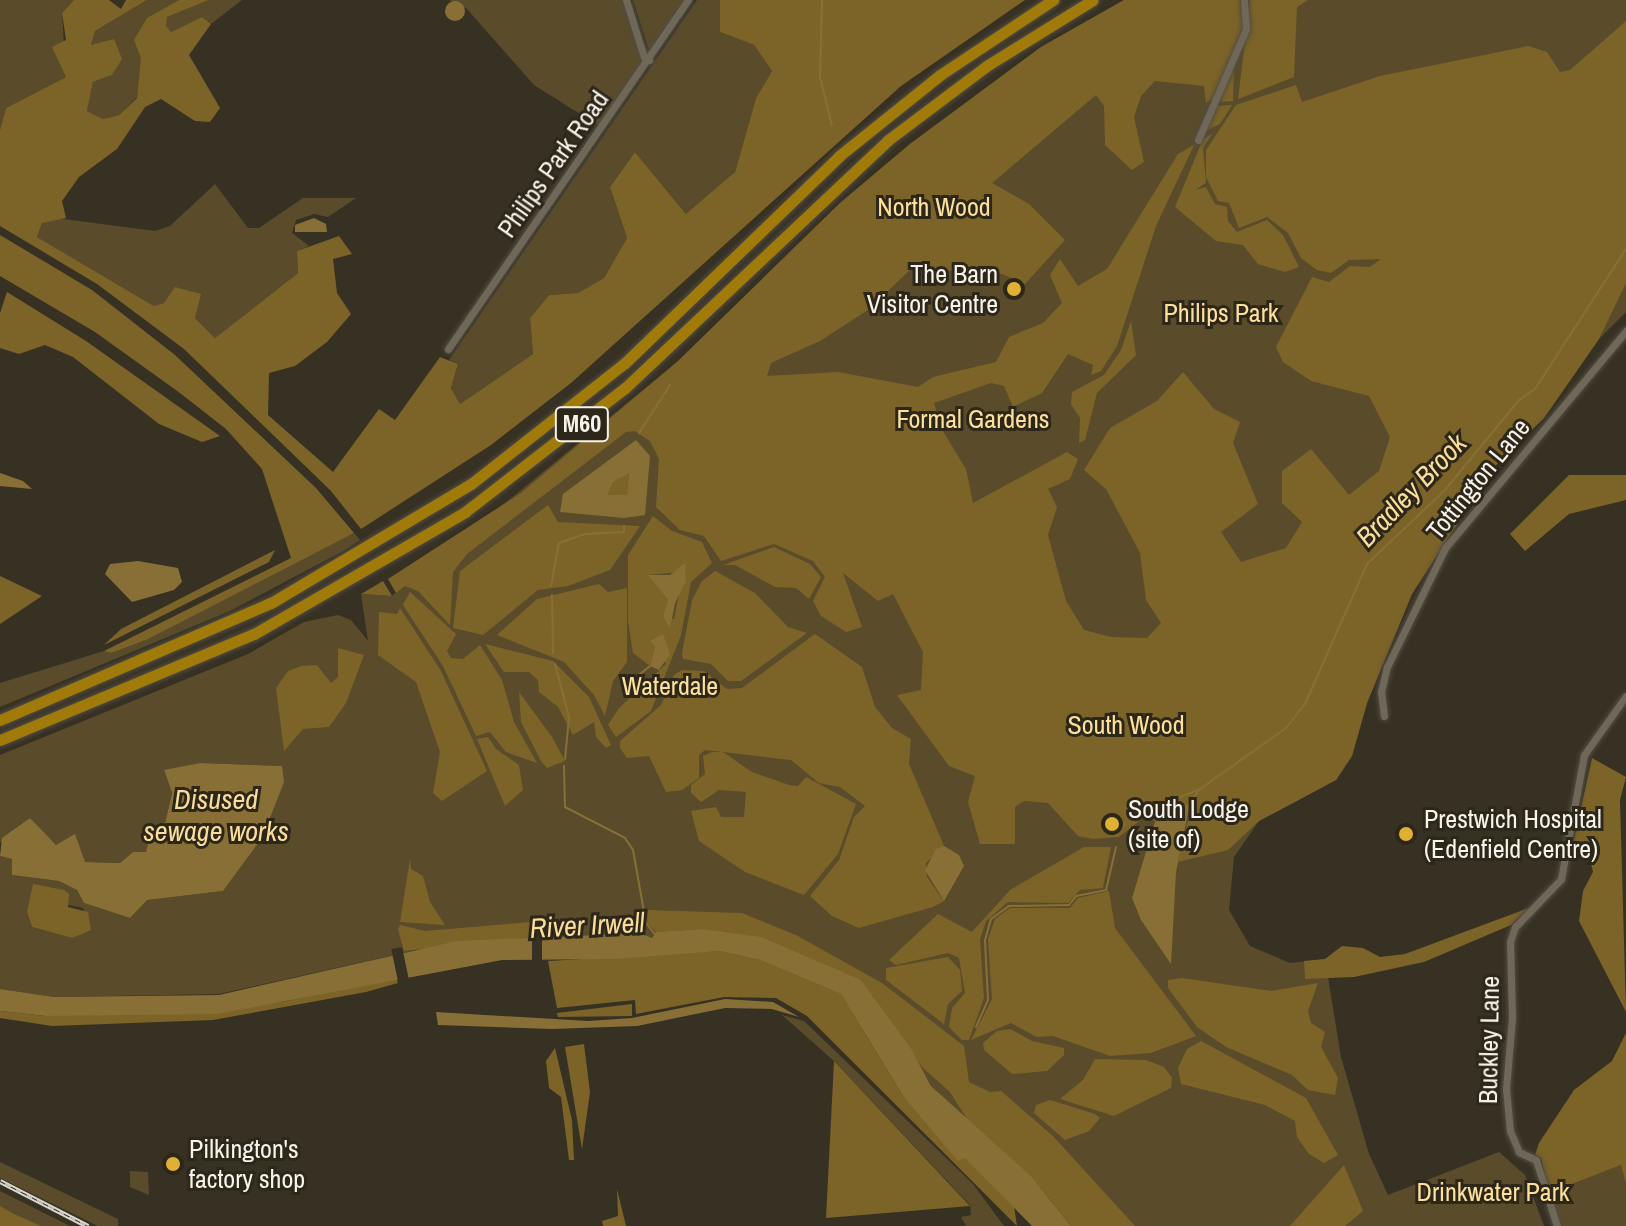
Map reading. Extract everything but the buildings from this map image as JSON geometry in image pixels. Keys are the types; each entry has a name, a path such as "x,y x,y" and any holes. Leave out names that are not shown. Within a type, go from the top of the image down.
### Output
{"highway":[{"name":"M60","path":"0,720 271,603 471,484 625,363 850,147 940,75 1053,0"},
{"name":"M60","path":"0,740 254,634 465,512 625,388 888,140 1015,46 1093,0"}],"street":[{"path":"626,0 644,57 649,60"},
{"name":"Philips Park Road","path":"448,349 688,0"},
{"path":"1198,140 1246,29 1244,0"},
{"name":"Tottington Lane","path":"1384,716 1381,682 1445,548 1626,331"},
{"name":"Buckley Lane","path":"1557,1226 1536,1160 1519,1152 1510,1131 1506,1089 1512,1018 1510,942 1515,927 1561,879 1584,755 1626,696"}],"green space":[{"path":"0,0 74,0 62,13 66,77 6,108 0,130"},
{"path":"74,0 109,0 121,9 126,0 147,0 95,31 91,45 114,39 122,59 112,75 93,82 87,111 103,119 119,115 137,98 141,58 134,40 147,18 179,0 209,0 167,17 166,26 171,32 202,17 211,24 189,55 220,108 210,122 195,121 161,99 145,107 117,149 79,177 62,201 66,218 42,223 37,237 154,306 164,303 175,287 201,294 195,318 215,338 298,273 297,251 339,236 352,254 333,259 337,293 351,314 327,342 295,366 269,373 268,415 333,472 379,409 395,420 440,357 458,364 451,388 460,404 533,354 530,318 549,295 578,293 604,278 627,238 610,187 635,152 686,214 735,172 756,98 772,71 754,45 720,32 720,0 1025,0 901,86 571,383 491,445 361,529 331,491 184,349 97,284 0,226 0,130 6,108 66,77 52,47 66,40 62,13"},
{"path":"147,0 179,0 148,18 137,97 119,115 103,119 87,111 93,82 112,75 91,45 95,31"},
{"path":"209,0 242,0 211,24 202,17 171,32 165,27 167,17"},
{"path":"449,0 623,0 644,65 599,126 534,85 466,8"},
{"path":"633,0 684,0 650,49 648,47"},
{"path":"697,0 720,0 720,32 754,45 772,71 756,98 735,172 687,215 635,152 610,187 627,238 604,278 578,293 549,295 530,318 533,354 460,404 451,388 458,364 449,360"},
{"path":"1124,0 1626,0 1626,312 1599,339 1544,418 1495,466 1453,526 1412,594 1367,703 1352,756 1336,780 1259,821 1234,857 1229,910 1250,946 1290,963 1325,959 1341,1057 1369,1154 1388,1195 1499,1152 1525,1175 1544,1226 1071,1226 1065,1212 931,1086 912,1050 640,933 457,941 219,994 54,997 0,989 0,856 12,859 12,875 59,881 77,890 84,903 130,918 146,900 223,891 262,838 282,766 200,763 164,771 172,793 164,828 146,852 133,852 120,863 84,862 44,837 30,818 0,843 0,755 248,654 304,622 338,615 351,620 368,641 361,594 392,596 677,362 840,203 910,144 1041,47","holes":["33,897 83,908 88,920 72,938 32,927 27,912"]},
{"name":"Philips Park","path":"1124,0 1240,0 1245,26 1213,98 1206,103 1204,86 1155,81 1141,96 1134,117 1144,162 1132,170 1105,145 1104,106 1096,95 992,183 1029,204 1065,240 1025,284 1002,274 912,268 868,310 820,341 771,363 767,376 838,372 918,387 933,377 996,362 1009,337 1043,323 1062,303 1050,275 1060,259 1078,286 1107,269 1178,154 1194,145 1156,226 1117,346 1101,371 1091,375 1093,365 1068,354 1042,393 1013,407 1004,386 991,383 934,403 941,428 966,469 973,503 1067,452 1078,459 1070,479 1048,489 1057,507 1048,535 1066,601 1084,630 1111,637 1147,638 1161,623 1146,600 1140,553 1106,489 1084,470 1110,428 1157,401 1183,372 1214,409 1240,422 1233,443 1258,504 1221,532 1241,562 1286,548 1302,522 1282,503 1282,471 1311,449 1349,495 1379,471 1390,437 1369,396 1311,381 1283,362 1276,347 1312,277 1329,282 1350,266 1370,267 1381,259 1349,260 1331,273 1317,270 1301,258 1288,233 1267,217 1239,228 1229,203 1218,201 1206,177 1206,150 1236,105 1296,85 1302,102 1380,76 1528,46 1547,52 1560,72 1570,70 1626,21 1626,283 1599,339 1544,418 1495,466 1412,594 1367,703 1352,756 1336,780 1259,821 1228,850 1178,862 1190,811 1165,813 1155,822 1148,814 1119,837 1093,839 1078,836 1048,803 1024,801 1015,807 1015,844 980,844 968,802 975,776 949,766 897,695 921,690 923,652 893,594 878,601 843,573 862,627 846,632 821,616 813,601 825,577 813,561 774,544 721,561 704,536 680,530 656,507 659,459 650,441 635,431 626,432 467,554 453,572 450,625 418,591 405,586 396,593 388,579 521,493 677,362 840,203 910,144 1041,47"},
{"path":"1250,0 1308,0 1297,7 1294,77 1238,99"},
{"path":"1234,68 1233,101 1218,102"},
{"path":"1232,105 1220,124 1207,130 1217,106"},
{"path":"1212,134 1203,148 1206,183 1195,190 1206,187 1215,204 1227,207 1228,221 1237,232 1267,220 1283,235 1299,267 1285,272 1258,264 1243,245 1216,241 1175,207 1203,139"},
{"path":"215,184 248,228 259,228 303,198 356,198 328,217 314,214 296,220 292,233 309,246 297,251 298,273 215,338 195,318 200,294 154,306 37,237 42,223 56,218 155,231 170,226"},
{"path":"0,235 92,290 175,355 316,488 354,533 148,639 111,653 104,651 291,558 262,469 226,429 95,332 0,276"},
{"path":"7,292 86,341 220,436 202,442 159,424 73,357 45,345 19,354 0,348 0,313"},
{"path":"1131,321 1136,355 1097,393 1085,440 1079,443 1080,418 1071,404 1072,392 1104,375 1121,350"},
{"path":"629,472 627,495 608,495 613,482"},
{"path":"1569,475 1626,475 1626,500 1569,514 1525,551 1510,534"},
{"path":"548,505 558,522 640,526 610,570 568,586 538,590 483,635 453,628 460,571"},
{"path":"653,516 672,531 702,542 712,563 691,582 681,635 651,711 616,737 608,725 619,708 666,664 655,646 650,666 633,653 628,621 628,555","holes":["685,564 674,619 663,616 668,600 649,575 679,572"]},
{"path":"354,533 360,540 345,550 230,611 0,707 0,683 104,651 111,653"},
{"path":"774,547 810,564 821,577 809,599 796,588 775,587 735,565 723,565"},
{"path":"275,550 269,562 104,645 121,629"},
{"path":"715,571 755,593 788,627 807,633 741,681 728,681 711,664 683,659 692,600 702,581"},
{"path":"0,576 42,596 0,624"},
{"path":"383,581 392,596 361,594"},
{"path":"599,584 608,592 627,588 627,662 613,681 605,716 594,695 564,662 497,635 537,599"},
{"path":"410,592 456,634 447,651 451,658 463,659 480,645 502,680 514,722 537,763 506,752 490,732 476,736 443,666 403,605"},
{"path":"400,608 441,671 487,771 442,801 433,793 440,752 416,682 378,655 379,612 397,614"},
{"name":"Waterdale","path":"815,634 862,667 875,707 892,728 911,739 909,764 944,846 926,863 927,877 944,901 933,907 859,928 832,916 810,896 839,860 854,817 865,806 840,787 819,783 791,760 705,750 699,755 699,778 682,790 666,792 649,756 627,758 620,748 620,741 661,705 674,675 682,670 704,671 727,689 742,688"},
{"path":"485,644 553,661 589,697 611,745 606,748 596,737 594,722 573,735 558,707 539,692 538,680 529,672 504,672"},
{"path":"338,648 364,655 346,703 329,727 303,729 284,751 276,688 288,671 301,666 317,665 331,683 338,677"},
{"path":"519,692 552,737 565,761 547,768 541,761 521,722"},
{"path":"488,737 496,749 519,765 523,790 505,806 477,739"},
{"path":"723,752 752,772 789,785 798,786 806,777 856,804 838,854 804,895 745,872 699,841 691,811 716,807 721,817 744,817 746,792 719,790 701,802 691,793 691,785 705,774 703,756"},
{"path":"1592,758 1626,777 1620,800 1626,1012 1579,921 1583,891 1593,872 1590,860 1579,854 1570,858"},
{"path":"1084,847 1111,847 1103,888 1080,890 1068,903 1008,902 986,921 980,939 984,998 969,1040 962,1040 949,1027 952,1008 965,993 959,958 948,953 896,965 889,960 938,914 972,932 1010,890"},
{"path":"410,859 411,869 423,876 430,902 445,925 400,922"},
{"path":"33,884 64,890 69,894 68,907 88,912 91,930 72,938 32,927 27,912"},
{"path":"1109,891 1115,928 1196,1036 1151,1053 1110,1056 1053,1036 1037,1037 1011,1023 971,1040 992,999 988,939 995,919 1010,908 1070,908 1078,898"},
{"path":"1529,908 1511,925 1424,962 1354,977 1305,979 1304,961 1325,959 1342,946 1363,948 1380,957 1405,954"},
{"path":"648,910 742,913 796,935 882,983 964,1046 969,1082 990,1092 1001,1091 1053,1136 1135,1226 1071,1226 1032,1177 969,1122 950,1092 922,1067 861,980 702,929 656,932 647,923"},
{"path":"530,922 533,937 404,951 398,929 400,925 425,931"},
{"path":"720,951 760,960 841,994 903,1096 1014,1206 1017,1226 807,1016 776,998 724,997 636,1014 635,1000 557,1008 548,961"},
{"path":"948,957 960,970 962,991 948,1004 944,1024 886,980 886,968"},
{"path":"396,978 398,983 366,992 213,1020 52,1026 0,1018 0,1011 46,1016 281,1002"},
{"path":"1182,978 1271,991 1318,983 1308,1011 1311,1023 1325,1032 1321,1047 1338,1078 1335,1095 1308,1090 1292,1075 1226,1047 1197,1027 1168,988 1168,980"},
{"path":"632,1004 632,1016 558,1017 557,1013"},
{"path":"782,1015 804,1021 973,1184 1004,1226 966,1226 961,1217 971,1215 970,1205 834,1061"},
{"path":"1010,1029 1032,1041 1064,1048 1064,1055 1047,1071 1012,1074 984,1050 983,1043 997,1031"},
{"path":"1626,1033 1626,1183 1621,1165 1549,1193 1541,1158 1535,1155 1539,1143 1574,1090 1612,1061"},
{"path":"1201,1041 1306,1098 1338,1155 1324,1163 1309,1154 1297,1137 1295,1121 1265,1105 1181,1084 1178,1068 1187,1049"},
{"path":"584,1044 590,1092 582,1149 565,1047"},
{"path":"555,1048 572,1120 574,1160 569,1160 561,1097 549,1088 546,1061"},
{"path":"1095,1059 1146,1060 1164,1067 1172,1078 1171,1088 1114,1116 1060,1099 1083,1080"},
{"path":"834,1061 970,1206 826,1218"},
{"path":"1050,1100 1100,1118 1089,1131 1065,1140 1034,1113 1036,1105"},
{"path":"0,1162 118,1219 118,1226 98,1226 0,1178"},
{"name":"Drinkwater Park","path":"1626,1163 1626,1226 1562,1226 1549,1193"},
{"path":"1344,1165 1363,1211 1345,1226 1290,1226"},
{"path":"130,1171 148,1172 149,1195 130,1187"},
{"path":"617,1189 626,1226 603,1226 602,1221 618,1216"},
{"path":"0,1191 70,1226 0,1226"},
{"path":"0,1206 14,1214 41,1226 0,1226"}],"water":[{"path":"455,1 462,4 465,11 462,18 455,21 448,18 445,11 448,4"},
{"path":"314,218 326,224 327,232 295,232 295,225"},
{"path":"636,440 650,456 645,515 624,518 560,512 563,494","holes":["629,473 627,495 608,495 613,482"]},
{"path":"0,473 23,481 32,489 0,486"},
{"path":"138,561 178,568 182,582 174,590 132,602 105,574 110,564"},
{"path":"685,563 686,581 675,603 670,629 663,616 668,600 648,575 670,575"},
{"path":"663,634 670,654 659,670 650,666 655,646 650,641"},
{"name":"Disused sewage works","path":"200,763 282,766 284,782 262,838 223,891 147,900 130,918 84,903 77,890 59,881 12,875 12,859 0,856 2,838 30,818 56,845 75,834 85,862 120,863 133,852 146,852 151,831 164,828 172,793 164,770"},
{"path":"1190,803 1176,872 1171,964 1141,920 1132,898 1155,822"},
{"path":"944,846 959,855 964,866 944,901 925,870 936,849"},
{"path":"702,929 761,937 861,980 912,1050 931,1086 1032,1177 1071,1226 1032,1226 965,1158 958,1161 903,1096 841,994 760,960 720,951 616,959 502,960 217,1014 46,1016 0,1011 0,989 54,997 219,995 457,941 640,933 652,938 656,932"},
{"path":"725,999 773,1002 799,1017 772,1009 725,1008 637,1026 552,1029 438,1025 436,1012 588,1021 632,1018"}],"pier":[{"path":"532,933 542,933 542,966 532,966"},
{"path":"402,947 409,980 398,983 391,949"}],"waterway":[{"path":"822,0 820,77 832,126"},
{"name":"Bradley Brook","path":"1154,808 1200,789 1286,728 1305,704 1367,564 1445,490 1519,400 1535,389 1626,249"},
{"path":"639,433 670,385"},
{"path":"551,586 559,543 585,534 624,532 624,526"},
{"path":"552,595 553,653"},
{"path":"555,664 569,717 565,759"},
{"path":"629,683 650,666"},
{"name":"River Irwell","path":"564,766 565,807 625,838 633,850 646,923 656,936"},
{"name":"Bradley Brook","path":"1190,803 1199,790"},
{"name":"Bradley Brook","path":"1130,817 1148,809"},
{"name":"Bradley Brook","path":"1116,835 1125,824"},
{"name":"Bradley Brook","path":"976,1027 988,1000 985,940 991,919 1009,906 1069,905 1076,896 1106,890 1116,847"}],"railway":[{"path":"0,1181 88,1226"}],"place":[{"name":"The Barn Visitor Centre","path":"1014,289"},
{"name":"South Lodge (site of)","path":"1112,824"},
{"name":"Prestwich Hospital (Edenfield Centre)","path":"1406,834"},
{"name":"Pilkington's factory shop","path":"173,1164"}],"park label":[{"name":"North Wood","path":"934,207"},
{"name":"Formal Gardens","path":"973,419"},
{"name":"South Wood","path":"1126,725"}]}
